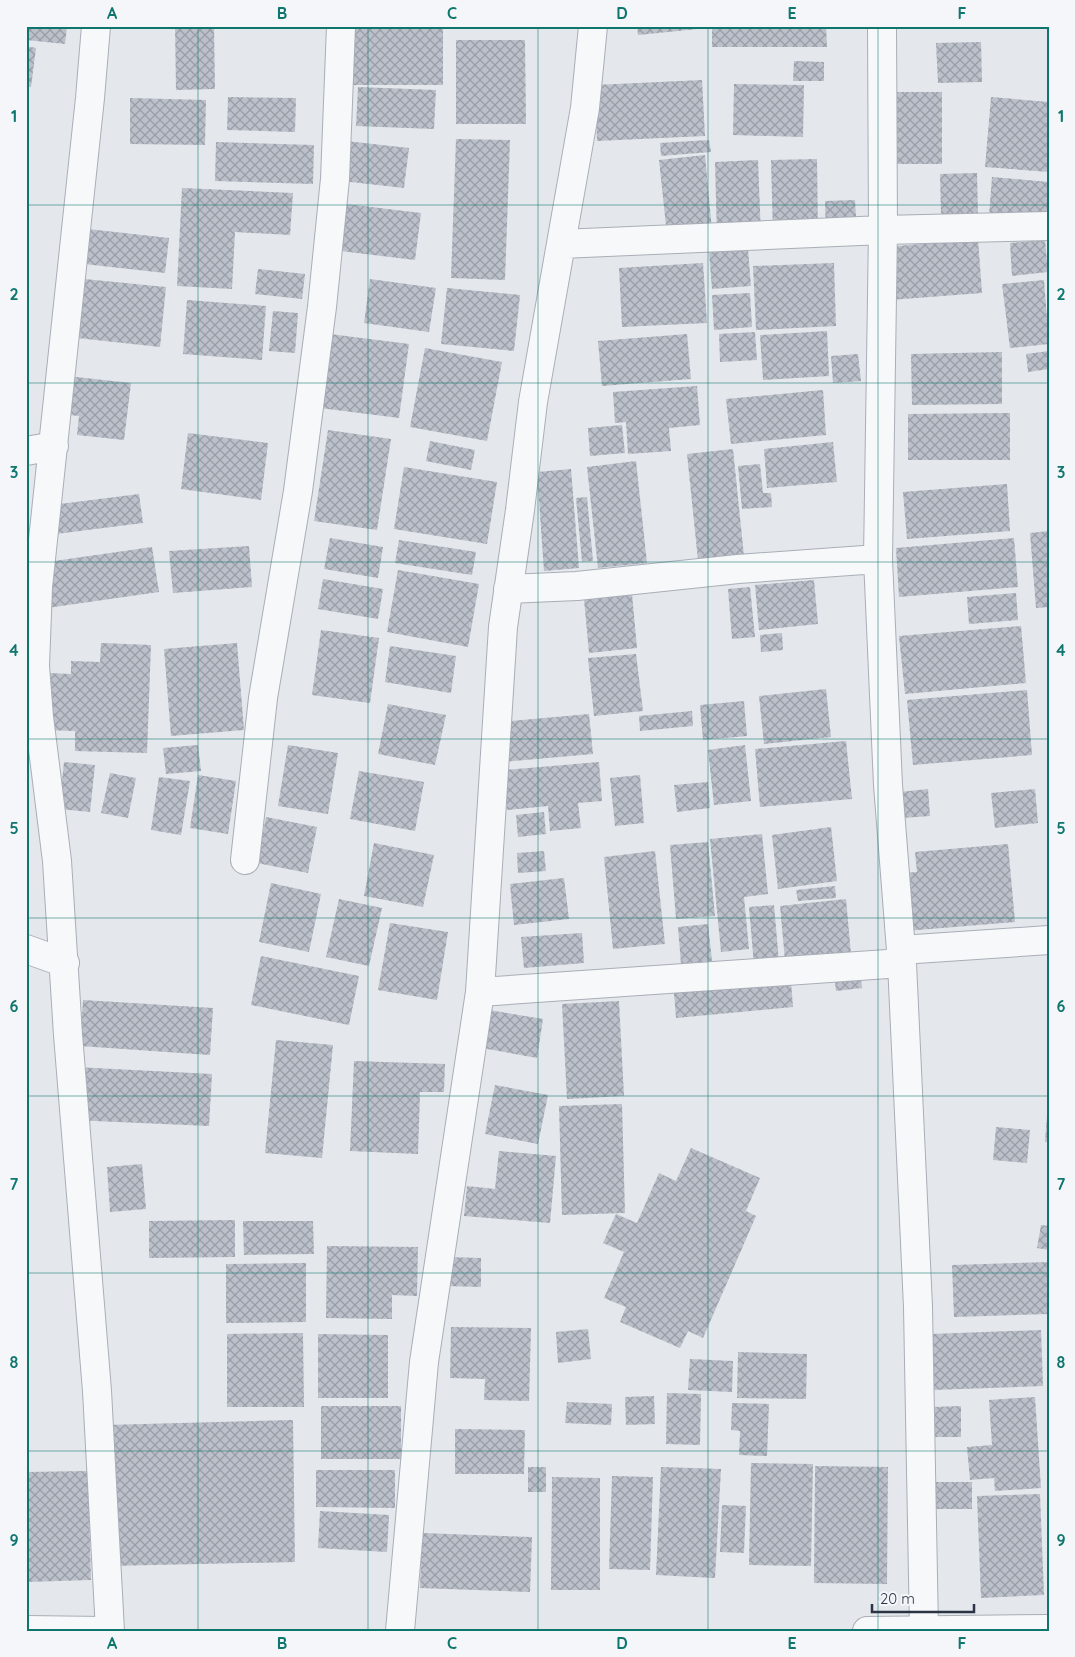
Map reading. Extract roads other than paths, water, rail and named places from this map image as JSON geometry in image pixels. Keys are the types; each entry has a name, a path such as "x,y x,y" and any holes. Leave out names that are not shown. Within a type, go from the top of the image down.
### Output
{"street":[{"path":"96,26 38,587 35,666 42,749 57,861 65,963 68,1035 97,1391 110,1631"},
{"path":"245,860 263,698 298,491 322,307 335,179 341,26"},
{"path":"400,1631 424,1362 480,992 502,637 533,402 585,108 592,26"},
{"path":"882,26 882,230 878,559 888,785 901,956 918,1308 924,1630"},
{"path":"561,244 882,230 1049,226"},
{"path":"26,451 54,446"},
{"path":"508,589 577,586 738,569 878,559"},
{"path":"480,992 901,956 1049,940"},
{"path":"26,949 65,963"},
{"path":"867,1631 1049,1629"},
{"path":"26,1630 103,1631"}]}
